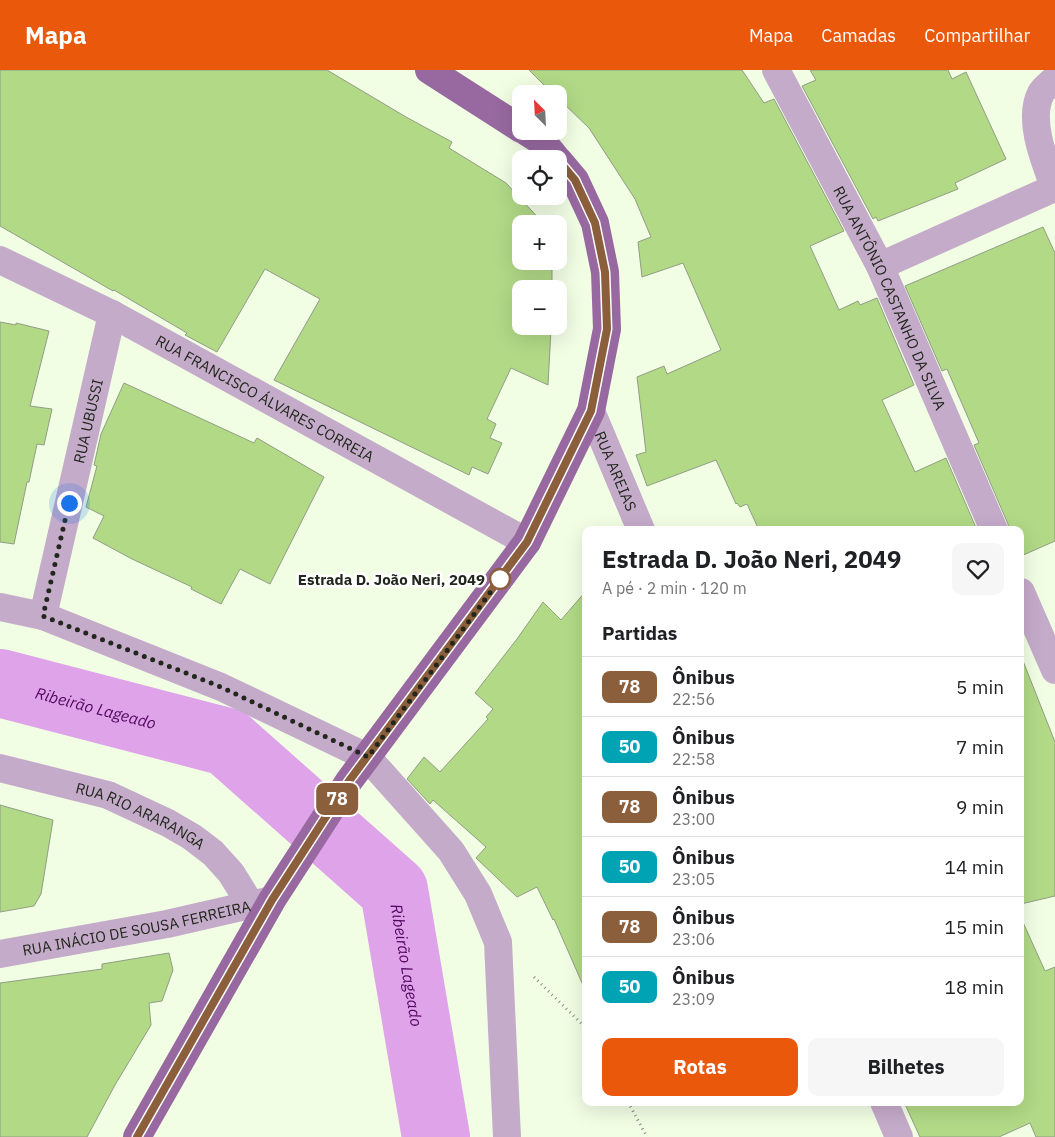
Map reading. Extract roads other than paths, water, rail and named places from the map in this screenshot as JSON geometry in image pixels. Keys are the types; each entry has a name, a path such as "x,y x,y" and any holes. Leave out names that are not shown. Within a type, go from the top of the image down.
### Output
{"main road":[{"path":"429,70 512,123"},
{"path":"539,140 550,150"},
{"path":"137,1137 269,895 349,781 527,542 591,411 607,329 605,272 595,223 575,180 567,171"}],"street":[{"name":"RUA ANTÔNIO CASTANHO DA SILVA","path":"776,70 880,266 992,526"},
{"path":"880,266 1055,188 1038,138 1036,111 1042,92 1055,79"},
{"name":"RUA FRANCISCO ÁLVARES CORREIA","path":"0,260 112,314 527,542"},
{"name":"RUA UBUSSI","path":"43,616 112,314"},
{"name":"RUA AREIAS","path":"591,411 639,526"},
{"path":"1024,599 1055,670"},
{"path":"0,607 43,616 221,687 368,757 451,851 478,894 498,942 507,1137"},
{"name":"RUA RIO ARARANGA","path":"0,768 108,795 168,823 192,837 231,872 269,895"},
{"name":"RUA INÁCIO DE SOUSA FERREIRA","path":"0,954 167,924 269,895"},
{"path":"886,1106 899,1137"}],"waterway":[{"name":"Ribeirão Lageado","path":"0,683 227,742 394,890 436,1137"}],"place":[{"name":"Estrada D. João Neri, 2049","path":"500,579"}]}
